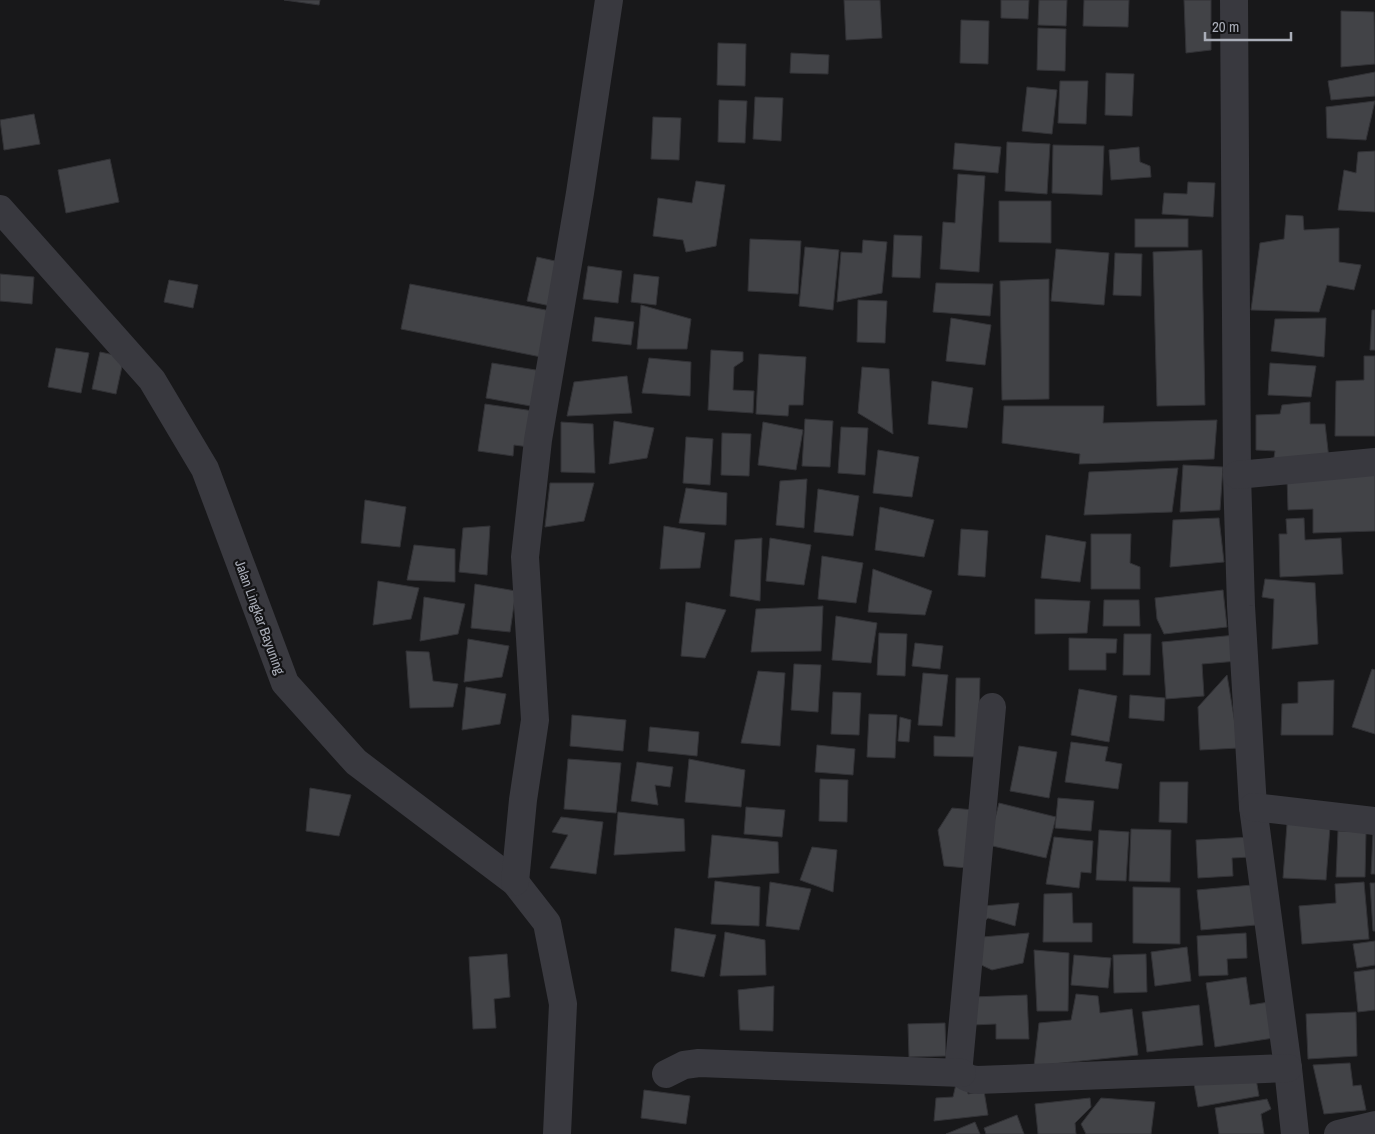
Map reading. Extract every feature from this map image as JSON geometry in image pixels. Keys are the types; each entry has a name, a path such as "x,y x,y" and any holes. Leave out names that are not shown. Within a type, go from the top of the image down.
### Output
{"street":[{"path":"515,882 523,800 535,720 525,557 538,440 580,192 609,0"},
{"path":"1234,0 1236,475 1240,606 1252,807 1288,1068 1294,1134"},
{"name":"Jalan Lingkar Bayuning","path":"0,209 152,380 205,469 285,683 356,762 515,882 547,923 563,1004 557,1134"},
{"path":"1236,475 1375,462"},
{"path":"992,707 959,1063 959,1069 962,1073 966,1077 977,1080 1288,1068"},
{"path":"1252,807 1375,821"},
{"path":"666,1074 684,1065 699,1063 962,1073"},
{"path":"1338,1134 1375,1125"}],"building":[{"path":"284,0 320,0 319,5"},
{"path":"844,0 880,0 882,38 846,40"},
{"path":"1001,0 1029,0 1028,19 1001,18"},
{"path":"1039,0 1067,0 1066,26 1038,25"},
{"path":"1084,0 1129,0 1128,27 1083,26"},
{"path":"1184,0 1211,0 1211,50 1186,53"},
{"path":"1341,11 1374,12 1375,64 1341,67"},
{"path":"961,20 989,21 988,64 960,63"},
{"path":"1038,28 1066,29 1065,71 1037,70"},
{"path":"718,43 746,44 745,86 717,85"},
{"path":"791,53 829,55 828,74 790,73"},
{"path":"1375,72 1375,96 1331,100 1328,81"},
{"path":"1106,73 1134,74 1132,116 1105,115"},
{"path":"1060,81 1088,81 1086,124 1058,123"},
{"path":"1027,87 1057,90 1052,134 1022,131"},
{"path":"755,97 783,98 781,141 753,139"},
{"path":"719,100 747,101 745,143 718,142"},
{"path":"1375,101 1366,140 1327,138 1326,107"},
{"path":"34,114 40,144 4,150 0,120"},
{"path":"653,117 681,118 679,160 651,159"},
{"path":"1007,142 1050,144 1047,194 1005,191"},
{"path":"955,143 1001,147 998,173 953,169"},
{"path":"1053,145 1104,146 1102,195 1052,193"},
{"path":"1139,147 1140,162 1150,166 1151,177 1111,180 1109,150"},
{"path":"1375,151 1375,212 1338,210 1344,170 1356,173 1358,152"},
{"path":"110,159 119,202 66,213 58,170"},
{"path":"958,174 985,176 979,272 940,269 943,222 955,223"},
{"path":"696,181 725,185 716,246 686,252 683,240 653,236 658,198 692,203"},
{"path":"1188,182 1215,183 1213,217 1162,214 1164,193 1187,194"},
{"path":"999,201 1051,201 1051,243 999,242"},
{"path":"1286,215 1303,216 1304,230 1339,228 1339,262 1361,265 1354,290 1327,285 1319,312 1251,310 1260,243 1284,239"},
{"path":"1135,219 1188,219 1188,247 1135,247"},
{"path":"894,235 922,236 920,278 892,277"},
{"path":"750,239 801,241 798,294 748,291"},
{"path":"863,240 887,242 882,293 837,302 841,252 862,253"},
{"path":"805,247 839,250 833,310 799,306"},
{"path":"1056,249 1109,253 1104,305 1051,301"},
{"path":"1202,250 1205,405 1157,406 1153,252"},
{"path":"1115,253 1142,254 1141,296 1113,295"},
{"path":"537,257 564,263 555,307 527,301"},
{"path":"588,266 622,271 618,303 583,299"},
{"path":"0,274 34,277 32,304 0,301"},
{"path":"634,274 659,277 656,305 631,302"},
{"path":"1049,279 1049,399 1002,400 1000,281"},
{"path":"169,280 198,285 193,308 164,302"},
{"path":"936,283 993,284 990,316 933,312"},
{"path":"410,284 551,311 541,357 401,329"},
{"path":"858,300 887,301 885,343 857,342"},
{"path":"641,305 691,319 687,349 637,349"},
{"path":"1372,310 1375,310 1375,350 1370,350"},
{"path":"595,317 634,322 631,345 592,341"},
{"path":"951,318 991,325 985,365 946,361"},
{"path":"1326,318 1324,357 1271,351 1275,319"},
{"path":"56,348 89,353 81,393 48,387"},
{"path":"711,350 743,352 743,361 734,367 733,390 754,391 753,413 708,410"},
{"path":"100,352 124,357 116,394 92,389"},
{"path":"759,354 806,357 803,405 789,405 788,416 756,414"},
{"path":"1364,356 1375,356 1375,436 1335,436 1336,381 1364,380"},
{"path":"649,358 691,362 690,396 642,393"},
{"path":"492,363 542,371 536,407 486,398"},
{"path":"1270,363 1316,366 1311,397 1268,395"},
{"path":"862,367 889,369 893,434 858,413"},
{"path":"627,376 632,413 567,416 574,382"},
{"path":"932,381 973,388 967,428 928,424"},
{"path":"1310,402 1310,424 1325,424 1329,459 1273,464 1275,451 1256,450 1256,415 1280,414 1282,405"},
{"path":"485,404 534,411 529,447 514,445 513,456 478,451"},
{"path":"1004,406 1104,406 1103,423 1217,420 1214,459 1079,464 1080,454 1002,443"},
{"path":"805,419 833,421 830,467 802,466"},
{"path":"614,421 654,428 647,458 609,464"},
{"path":"561,422 593,424 595,473 561,472"},
{"path":"763,422 803,430 796,470 758,465"},
{"path":"841,427 868,428 865,475 838,473"},
{"path":"722,433 751,434 749,476 721,475"},
{"path":"686,437 713,439 710,485 683,483"},
{"path":"878,450 919,457 912,497 873,493"},
{"path":"1183,465 1223,467 1220,510 1180,512"},
{"path":"1178,468 1172,512 1084,515 1089,472"},
{"path":"1375,475 1375,531 1313,533 1313,509 1288,510 1287,477"},
{"path":"807,479 804,528 776,525 780,481"},
{"path":"550,483 594,483 584,521 545,527"},
{"path":"686,488 727,493 726,525 679,523"},
{"path":"818,489 859,496 853,536 814,532"},
{"path":"365,500 406,507 400,547 361,543"},
{"path":"880,507 934,520 924,557 875,550"},
{"path":"1219,518 1224,562 1170,567 1173,520"},
{"path":"1304,518 1305,540 1341,538 1343,574 1280,577 1279,534 1287,534 1286,519"},
{"path":"490,526 487,575 459,572 463,528"},
{"path":"664,526 705,533 700,568 660,569"},
{"path":"961,529 988,531 985,577 958,575"},
{"path":"1091,534 1131,534 1130,563 1140,567 1140,589 1091,589"},
{"path":"1046,535 1086,542 1080,582 1041,578"},
{"path":"762,538 760,601 730,596 735,540"},
{"path":"770,538 811,545 804,585 766,581"},
{"path":"414,545 455,549 455,582 407,580"},
{"path":"822,556 863,563 856,603 818,599"},
{"path":"873,569 932,591 925,615 868,612"},
{"path":"1265,579 1315,583 1318,644 1272,649 1274,599 1262,597"},
{"path":"378,581 419,588 411,619 373,625"},
{"path":"475,584 516,591 510,632 471,628"},
{"path":"1223,590 1227,627 1164,634 1157,619 1155,598"},
{"path":"424,597 465,604 458,634 420,641"},
{"path":"1035,599 1090,601 1087,633 1035,634"},
{"path":"1104,600 1139,600 1140,626 1103,626"},
{"path":"686,602 726,610 705,658 681,656"},
{"path":"823,606 821,651 751,652 756,609"},
{"path":"836,616 877,623 871,663 832,660"},
{"path":"879,633 907,634 905,676 877,675"},
{"path":"1124,634 1151,634 1150,675 1123,675"},
{"path":"1236,635 1238,661 1202,664 1204,696 1166,699 1162,642"},
{"path":"1069,638 1117,639 1116,653 1106,653 1106,670 1069,670"},
{"path":"468,639 509,646 502,677 464,682"},
{"path":"915,643 943,646 940,669 912,666"},
{"path":"406,651 429,652 433,681 458,684 453,707 410,708"},
{"path":"794,664 821,665 818,712 791,710"},
{"path":"1372,669 1375,670 1375,734 1352,727"},
{"path":"758,671 785,673 780,746 741,743"},
{"path":"923,673 948,675 942,726 918,725"},
{"path":"1227,675 1239,748 1200,750 1198,707"},
{"path":"956,678 980,678 978,757 934,756 934,736 955,737"},
{"path":"1334,680 1333,735 1281,735 1282,704 1298,703 1298,682"},
{"path":"466,687 506,694 500,724 462,730"},
{"path":"1079,689 1117,696 1109,742 1071,735"},
{"path":"833,692 861,693 859,735 831,734"},
{"path":"1130,695 1165,698 1164,721 1129,718"},
{"path":"869,714 897,715 895,758 867,757"},
{"path":"572,715 626,720 623,751 570,746"},
{"path":"900,717 911,720 909,742 898,741"},
{"path":"650,727 699,732 697,756 648,751"},
{"path":"1071,742 1108,747 1105,761 1122,764 1118,789 1065,782"},
{"path":"817,745 855,749 853,775 815,772"},
{"path":"1019,746 1057,752 1049,798 1010,791"},
{"path":"568,759 621,763 616,813 564,809"},
{"path":"689,759 745,770 741,807 685,802"},
{"path":"637,762 673,767 670,787 655,785 658,805 631,801"},
{"path":"820,779 848,780 847,822 819,821"},
{"path":"1160,782 1188,782 1187,823 1159,822"},
{"path":"310,788 351,795 339,836 306,831"},
{"path":"1058,798 1094,801 1091,831 1055,828"},
{"path":"999,803 1056,817 1046,858 988,845"},
{"path":"746,807 785,810 782,837 744,834"},
{"path":"952,808 974,810 967,868 944,866 938,830"},
{"path":"618,812 684,819 685,851 614,855"},
{"path":"561,817 603,822 596,874 550,868 568,835 552,832"},
{"path":"1287,824 1330,827 1326,880 1283,878"},
{"path":"1131,829 1171,830 1170,882 1129,881"},
{"path":"1099,830 1129,832 1126,881 1096,880"},
{"path":"1338,831 1366,832 1365,877 1336,877"},
{"path":"1373,833 1375,833 1375,874 1371,874"},
{"path":"712,835 778,842 779,873 708,878"},
{"path":"1054,837 1093,841 1091,873 1081,872 1079,888 1046,884"},
{"path":"1251,837 1251,857 1232,858 1233,876 1198,878 1196,840"},
{"path":"812,847 837,850 833,892 800,880"},
{"path":"715,881 760,887 759,926 711,924"},
{"path":"770,882 811,889 799,930 766,926"},
{"path":"1364,882 1369,939 1302,944 1299,906 1336,903 1335,884"},
{"path":"1370,883 1375,883 1375,931 1373,931"},
{"path":"1252,885 1256,925 1201,930 1197,890"},
{"path":"1133,887 1180,888 1180,944 1133,943"},
{"path":"1072,893 1073,923 1092,923 1092,942 1043,942 1044,894"},
{"path":"1019,903 1015,926 988,918 980,925 983,906"},
{"path":"675,928 716,935 704,977 671,971"},
{"path":"725,932 765,940 766,975 720,976"},
{"path":"1029,933 1023,963 992,970 977,963 982,937"},
{"path":"1246,933 1247,958 1227,959 1228,975 1199,976 1197,936"},
{"path":"1375,941 1375,965 1357,968 1353,944"},
{"path":"1187,947 1191,981 1155,986 1151,952"},
{"path":"1034,950 1069,953 1068,1011 1037,1011"},
{"path":"507,954 510,997 494,999 496,1028 473,1029 469,957"},
{"path":"1146,954 1147,992 1114,993 1113,955"},
{"path":"1074,955 1111,958 1108,988 1071,985"},
{"path":"1375,969 1375,1010 1358,1012 1354,972"},
{"path":"1246,977 1250,1005 1269,1002 1274,1038 1215,1047 1206,983"},
{"path":"774,986 773,1031 740,1030 738,990"},
{"path":"1076,994 1098,996 1100,1013 1132,1009 1138,1055 1034,1066 1039,1023 1071,1020"},
{"path":"1027,995 1029,1039 996,1039 996,1024 971,1025 971,997"},
{"path":"1199,1005 1203,1045 1147,1052 1142,1012"},
{"path":"1356,1012 1357,1056 1308,1059 1306,1014"},
{"path":"945,1023 946,1056 909,1057 908,1024"},
{"path":"1350,1063 1353,1086 1361,1085 1366,1110 1324,1114 1313,1065"},
{"path":"1255,1073 1259,1096 1198,1107 1194,1084"},
{"path":"956,1084 967,1084 968,1094 984,1091 988,1115 934,1121 936,1098 953,1097"},
{"path":"644,1090 690,1096 686,1124 641,1118"},
{"path":"1090,1098 1091,1107 1075,1123 1076,1134 1038,1134 1035,1104"},
{"path":"1101,1098 1155,1102 1151,1134 1086,1134 1081,1124"},
{"path":"1267,1099 1271,1109 1261,1114 1264,1134 1219,1134 1215,1108"},
{"path":"1017,1115 1024,1134 986,1134 984,1128"},
{"path":"975,1122 980,1134 946,1134"}]}
